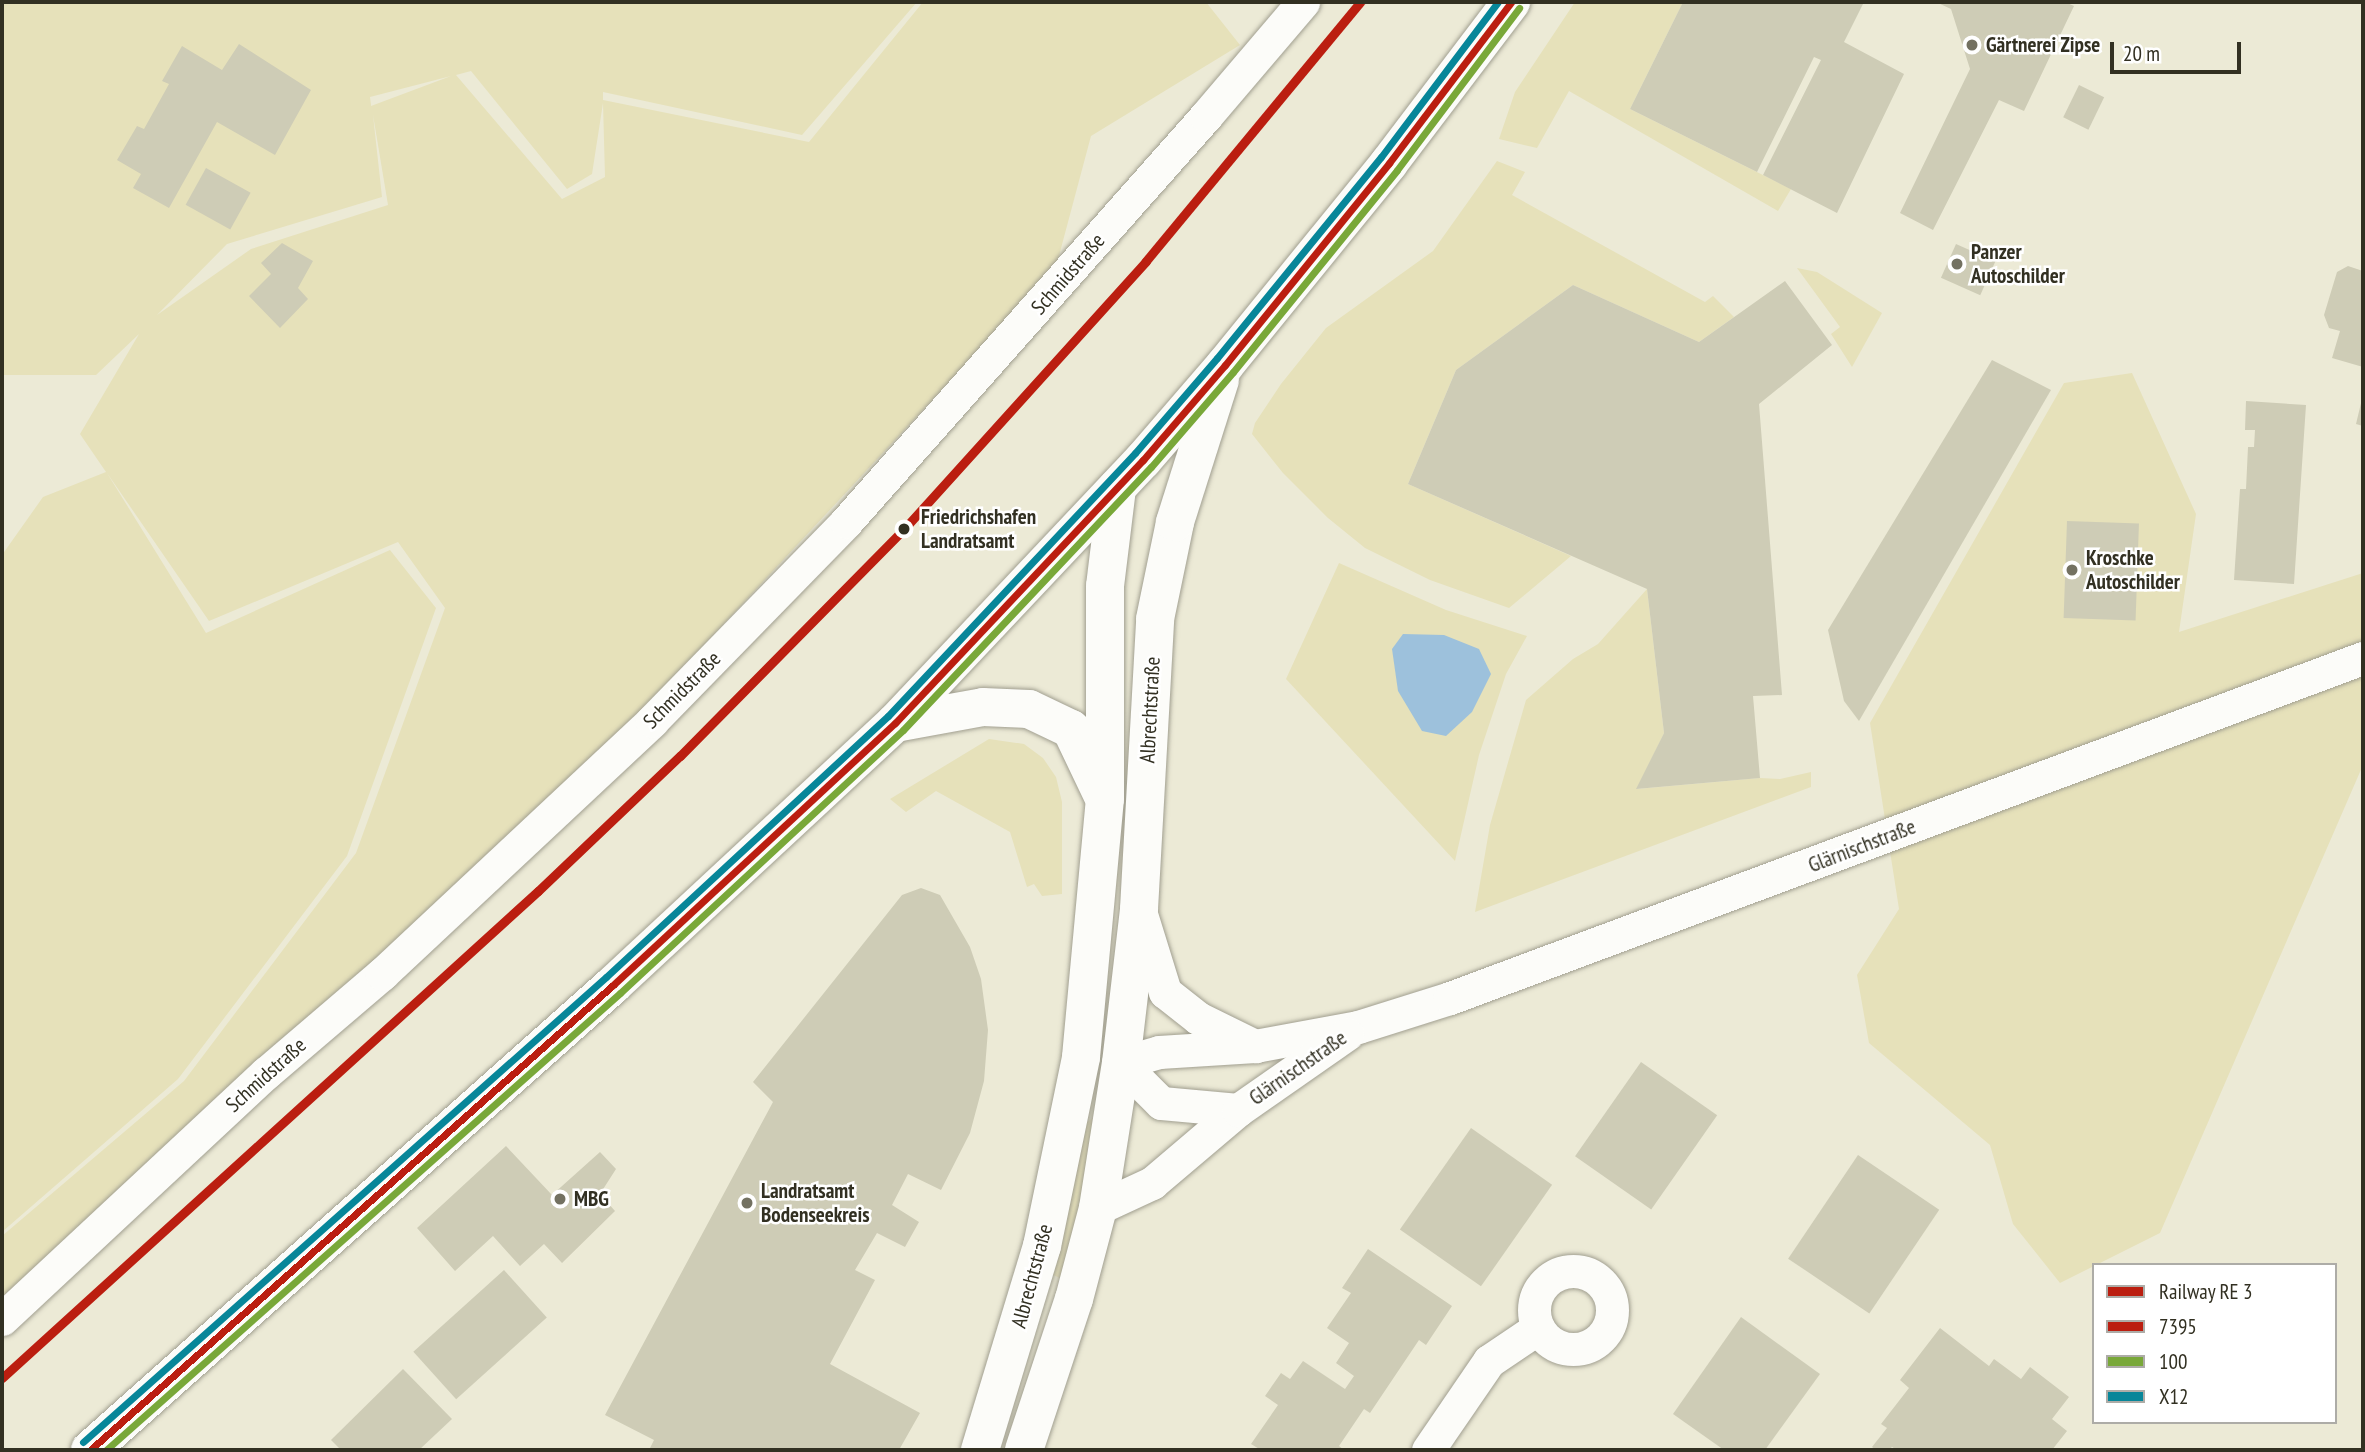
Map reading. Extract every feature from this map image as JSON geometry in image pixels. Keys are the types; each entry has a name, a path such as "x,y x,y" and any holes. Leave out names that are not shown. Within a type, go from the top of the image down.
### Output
{"main road":[{"path":"90,1450 613,985 895,723 1117,488 1225,365 1389,163 1511,2"},
{"name":"Albrechtstraße","path":"1024,1450 1074,1299 1098,1208 1121,1063 1139,909 1155,619 1175,523 1225,365"},
{"name":"Albrechtstraße","path":"980,1450 1042,1246 1081,1057 1105,799 1105,586 1117,488"},
{"path":"895,723 983,707 1029,709 1070,729 1105,799"},
{"path":"1081,1057 1121,1063"}],"street":[{"name":"Schmidstraße","path":"2,1319 266,1073 382,975 652,721 846,522 1197,127 1303,2"},
{"name":"Glärnischstraße","path":"1238,1110 1161,1103 1121,1063 1159,1052 1255,1046 1358,1027 1490,984 2363,658"},
{"name":"Glärnischstraße","path":"1139,909 1165,992 1198,1018 1255,1046"},
{"name":"Glärnischstraße","path":"1098,1208 1152,1183 1238,1110 1358,1027"},
{"path":"1428,1450 1489,1362 1538,1328"}],"shaded area":[{"path":"2,2 917,2 802,135 603,92 603,100 809,142 923,2 1206,2 1240,45 1091,136 1056,267 395,977 2,1326 2,1236 184,1081 356,853 445,608 398,542 209,621 107,473 206,633 390,550 436,608 347,856 178,1079 2,1232 2,555 43,497 106,472 80,434 139,334 96,375 2,375","holes":["471,71 567,189 592,174 603,103 605,177 562,199 456,75","451,76 371,106 370,97","373,115 388,205 251,249 157,315 227,244 382,197"]},
{"path":"1575,2 1683,2 1630,109 1791,189 1778,211 1569,91 1537,148 1499,139 1515,92"},
{"path":"1497,161 1525,172 1512,195 1705,302 1713,296 1734,317 1699,342 1573,285 1456,370 1408,484 1571,556 1509,608 1430,580 1365,548 1328,518 1283,473 1252,434 1255,423 1281,384 1326,328 1433,251"},
{"path":"1797,268 1817,272 1882,313 1852,367 1831,334 1840,327"},
{"path":"2132,373 2196,514 2179,632 2363,573 2363,765 2160,1233 2100,1263 2092,1263 2092,1267 2060,1283 2013,1224 1990,1145 1869,1043 1857,975 1899,909 1870,723 2064,383"},
{"path":"1339,563 1446,610 1527,636 1506,674 1479,755 1455,861 1286,679"},
{"path":"1647,589 1664,733 1637,789 1760,778 1780,779 1811,772 1811,787 1475,912 1490,825 1526,700 1573,659 1598,644"},
{"path":"989,739 1024,744 1043,758 1056,777 1062,802 1062,894 1042,896 1034,884 1027,887 1010,832 936,791 906,812 890,799"},
{"path":"1093,1118 1084,1187 1062,1279 1049,1273 1084,1124"}],"water":[{"path":"1403,634 1444,635 1479,649 1491,674 1472,712 1446,736 1422,731 1398,691 1392,649"}],"building":[{"path":"1683,2 1864,2 1844,42 1904,74 1837,213 1763,175 1821,60 1814,57 1757,172 1630,109"},
{"path":"1936,2 2065,2 2074,6 2024,111 1999,100 1933,230 1900,213 1970,69 1951,9"},
{"path":"239,44 311,90 275,155 217,122 169,208 133,188 141,174 117,160 137,126 144,129 169,84 162,81 182,46 222,70"},
{"path":"2079,85 2104,97 2088,130 2063,117"},
{"path":"206,168 251,193 230,229 186,205"},
{"path":"282,243 313,261 298,288 308,299 280,328 249,296 271,274 261,263"},
{"path":"1956,244 1995,261 1980,295 1941,278"},
{"path":"2348,266 2363,271 2363,367 2332,358 2340,331 2329,328 2324,315 2337,272"},
{"path":"1785,281 1832,345 1759,404 1782,695 1753,696 1760,778 1636,789 1664,733 1647,589 1408,484 1456,370 1573,285 1699,342"},
{"path":"1992,360 2051,390 1859,721 1844,701 1828,630"},
{"path":"2363,399 2363,426 2356,424"},
{"path":"2246,401 2306,405 2294,584 2234,580 2240,489 2246,489 2248,447 2254,447 2255,430 2245,430"},
{"path":"2067,521 2139,524 2136,620 2064,618"},
{"path":"921,888 940,895 970,947 981,979 988,1030 984,1081 970,1133 941,1190 908,1174 892,1205 919,1222 905,1247 877,1233 855,1270 875,1280 830,1364 920,1413 899,1450 649,1450 654,1440 605,1415 773,1102 753,1082 902,895"},
{"path":"1641,1062 1717,1115 1651,1210 1575,1156"},
{"path":"1471,1128 1552,1185 1481,1286 1400,1230"},
{"path":"506,1146 552,1195 600,1152 616,1169 600,1194 615,1211 562,1263 544,1244 520,1266 493,1236 455,1271 417,1228"},
{"path":"1858,1155 1939,1210 1869,1313 1788,1259"},
{"path":"1368,1249 1452,1306 1426,1345 1419,1340 1370,1413 1364,1409 1339,1446 1344,1450 1261,1450 1251,1444 1278,1405 1265,1396 1281,1373 1290,1379 1303,1361 1345,1389 1354,1376 1336,1363 1349,1343 1327,1328 1351,1293 1342,1288"},
{"path":"504,1270 547,1318 456,1399 413,1352"},
{"path":"1741,1317 1820,1374 1765,1450 1724,1450 1673,1414"},
{"path":"1940,1328 1989,1366 1994,1359 2021,1379 2030,1367 2069,1397 2052,1419 2067,1431 2052,1450 1897,1450 1892,1447 1889,1450 1876,1450 1872,1447 1887,1428 1881,1424 1909,1388 1900,1380"},
{"path":"403,1369 452,1419 419,1450 341,1450 331,1440"}],"transit line":[{"path":"2,1378 538,891 680,756 904,529 1146,261 1360,2"},
{"name":"X12","path":"83,1442 606,977 888,716 1135,453 1217,358 1381,157 1498,2"},
{"name":"7395","path":"90,1450 613,985 895,723 1143,460 1225,365 1389,163 1511,2"},
{"name":"100","path":"106,1450 620,993 903,730 1151,467 1233,372 1397,170 1519,8"}],"place":[{"name":"Gärtnerei Zipse","path":"1972,45"},
{"name":"Panzer Autoschilder","path":"1957,264"},
{"name":"Friedrichshafen Landratsamt","path":"904,529"},
{"name":"Kroschke Autoschilder","path":"2072,570"},
{"name":"MBG","path":"560,1199"},
{"name":"Landratsamt Bodenseekreis","path":"747,1203"}]}
